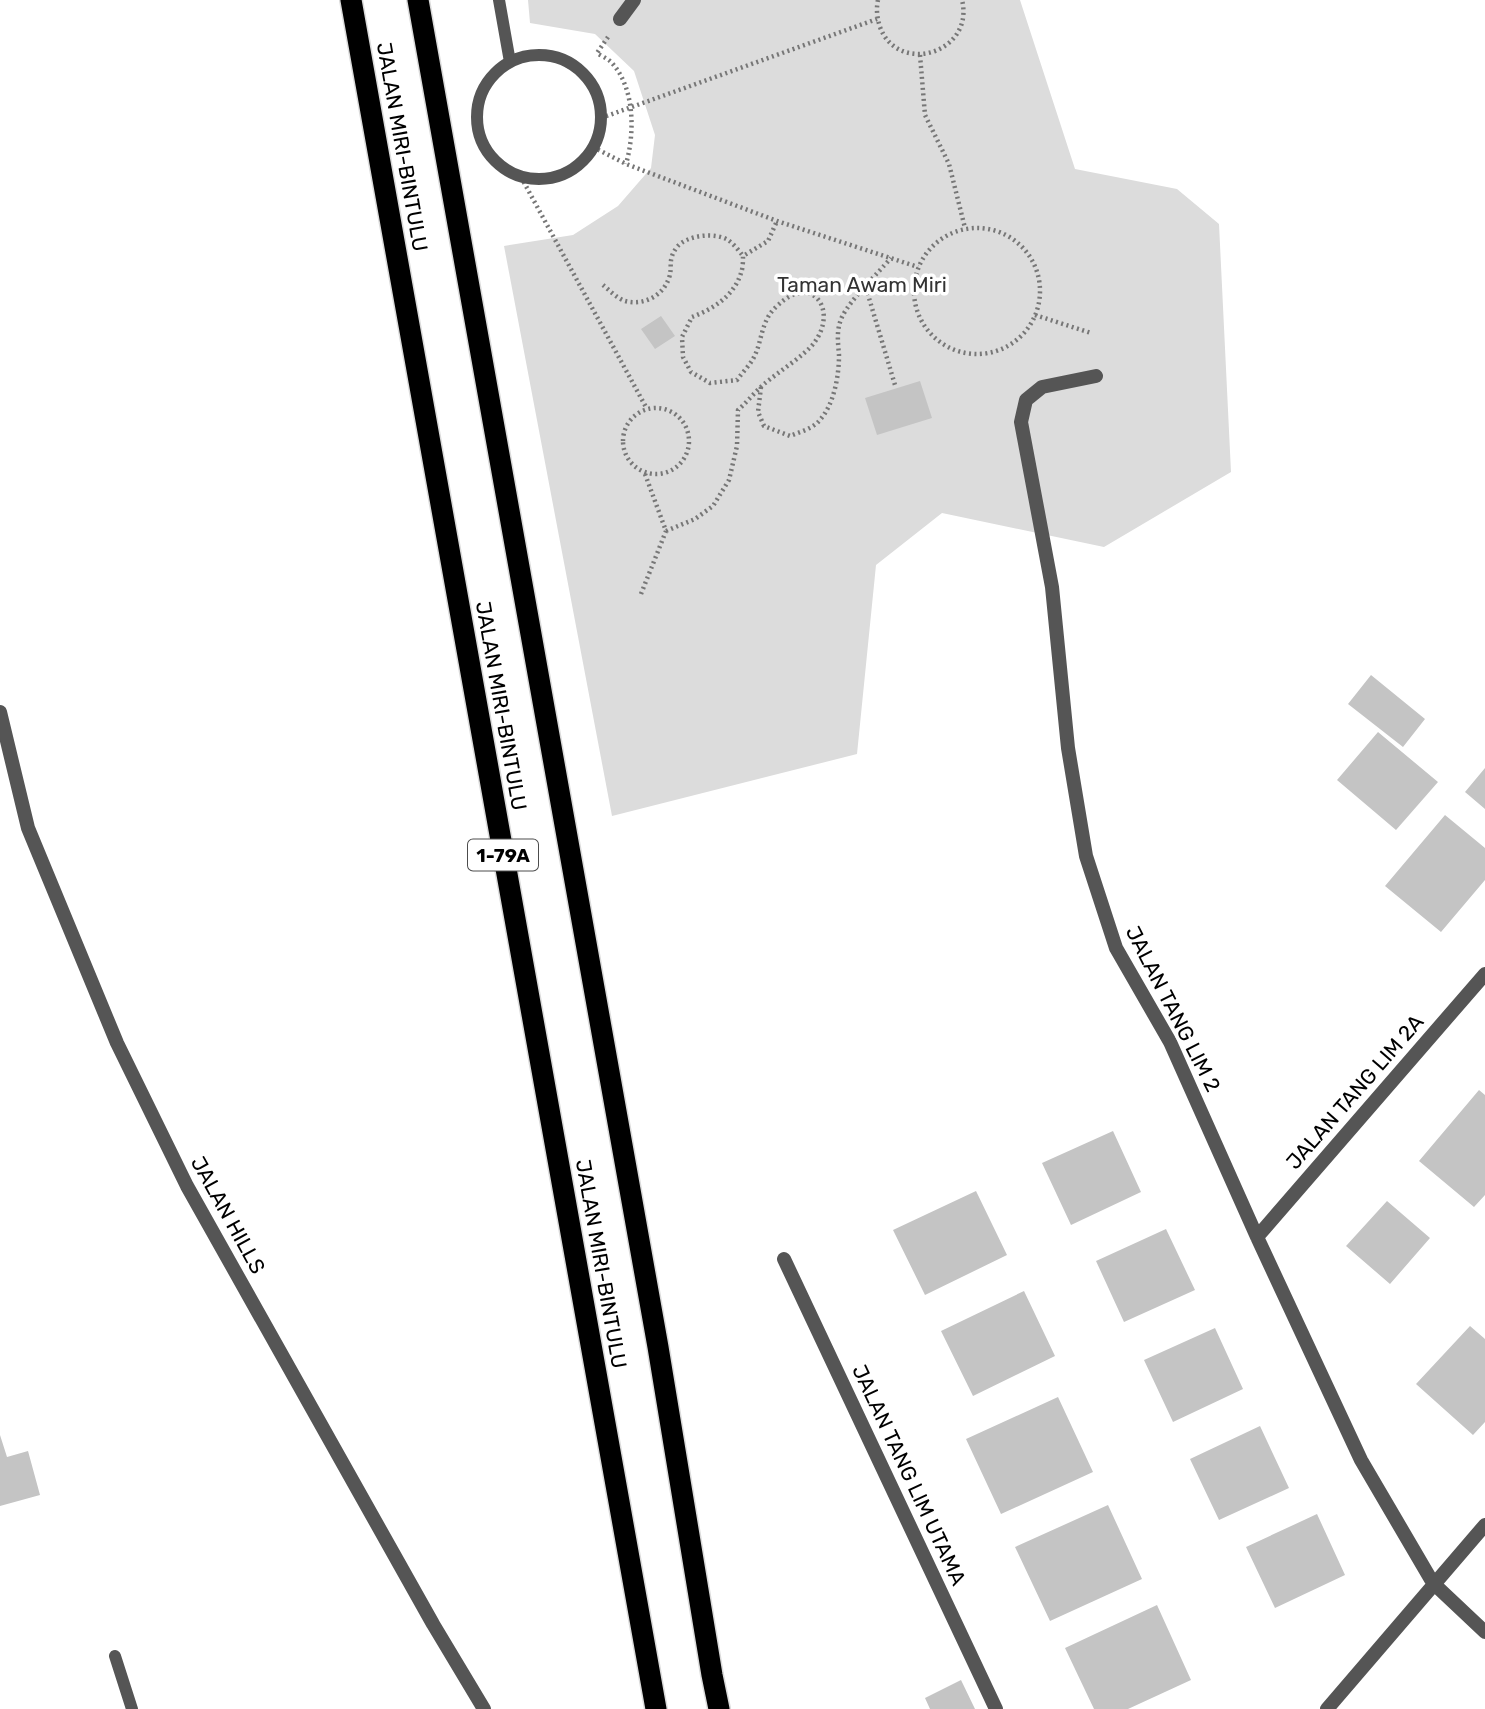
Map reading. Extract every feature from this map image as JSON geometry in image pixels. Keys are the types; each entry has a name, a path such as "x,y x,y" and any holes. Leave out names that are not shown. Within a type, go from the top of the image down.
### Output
{"highway":[{"name":"JALAN MIRI-BINTULU","path":"351,0 656,1709"},
{"name":"JALAN MIRI-BINTULU","path":"418,0 658,1347 719,1709"}],"street":[{"path":"620,19 634,0"},
{"name":"JALAN TANG LIM 2","path":"1096,376 1042,387 1026,400 1020,422 1052,587 1068,748 1086,856 1116,948 1170,1042 1361,1460 1433,1583 1485,1632"},
{"name":"JALAN HILLS","path":"0,712 28,828 117,1043 187,1186 484,1709"},
{"name":"JALAN TANG LIM 2A","path":"1257,1237 1485,974"},
{"name":"JALAN TANG LIM UTAMA","path":"783,1259 996,1709"},
{"path":"1327,1709 1485,1525"}],"lane":[{"path":"499,0 510,62"},
{"path":"527,56 563,60 579,70 591,84 598,100 601,118 598,133 593,147 580,163 562,174 542,179 521,177 502,168 487,152 478,134 477,113 482,92 493,75 510,62 527,56"},
{"path":"115,1656 132,1709"}],"path":[{"path":"878,0 877,19 882,33 892,44 905,52 920,55 948,45 957,34 964,8 962,0"},
{"path":"620,19 597,53 610,61 622,78 630,108 633,134 626,164"},
{"path":"601,118 877,19"},
{"path":"920,55 925,115 949,164 965,228"},
{"path":"593,147 626,164 777,222 918,267"},
{"path":"521,177 647,409"},
{"path":"743,256 768,241 777,222"},
{"path":"965,228 985,228 1005,233 1022,245 1034,262 1040,281 1040,302 1033,321 1020,337 1003,349 983,354 961,352 942,344 926,329 916,309 914,288 918,267 929,249 946,236 965,228"},
{"path":"603,285 624,301 645,302 663,291 671,275 670,262 678,246 695,236 711,235 728,240 743,256 741,273 731,292 709,311 692,317 682,337 683,356 691,372 710,383 737,380 754,358 762,327 776,306 796,293 806,292 817,296 823,308 824,326 813,345 761,386 738,411 737,446 729,480 713,506 695,519 666,531"},
{"path":"761,386 758,412 764,426 790,436 818,423 828,408 836,382 839,356 837,337 842,317 891,258"},
{"path":"866,287 895,386"},
{"path":"1035,314 1091,333"},
{"path":"647,409 668,411 686,426 689,437 684,459 667,473 645,473 635,468 628,460 622,440 624,430 629,421 647,409"},
{"path":"641,594 666,531 645,473"}],"green space":[{"name":"Taman Awam Miri","path":"528,0 1020,0 1075,169 1177,189 1219,224 1231,472 1104,547 942,513 876,565 857,754 612,816 504,246 573,235 618,206 651,168 655,135 634,71 595,34 530,23"}],"building":[{"path":"661,316 675,336 655,349 641,329"},
{"path":"920,381 932,418 877,435 865,398"},
{"path":"1371,675 1425,719 1403,747 1348,704"},
{"path":"1378,732 1438,782 1396,830 1337,780"},
{"path":"1485,768 1485,809 1465,792"},
{"path":"1445,815 1485,848 1485,880 1441,932 1385,886"},
{"path":"1479,1090 1485,1095 1485,1195 1474,1207 1419,1161"},
{"path":"1113,1131 1141,1192 1071,1225 1042,1163"},
{"path":"976,1191 1007,1255 925,1295 893,1230"},
{"path":"1387,1201 1430,1238 1390,1284 1346,1246"},
{"path":"1166,1229 1195,1290 1124,1322 1096,1261"},
{"path":"1024,1291 1055,1356 973,1396 941,1331"},
{"path":"1470,1326 1485,1339 1485,1422 1473,1435 1416,1384"},
{"path":"1215,1328 1243,1389 1173,1422 1144,1360"},
{"path":"1058,1397 1093,1472 1001,1514 966,1439"},
{"path":"1260,1426 1289,1488 1219,1520 1190,1459"},
{"path":"0,1435 7,1457 28,1451 40,1495 0,1506"},
{"path":"1108,1505 1142,1579 1050,1621 1015,1547"},
{"path":"1317,1514 1345,1575 1275,1608 1246,1547"},
{"path":"1157,1605 1191,1680 1128,1709 1094,1709 1065,1648"},
{"path":"961,1680 975,1709 930,1709 925,1698"}]}
